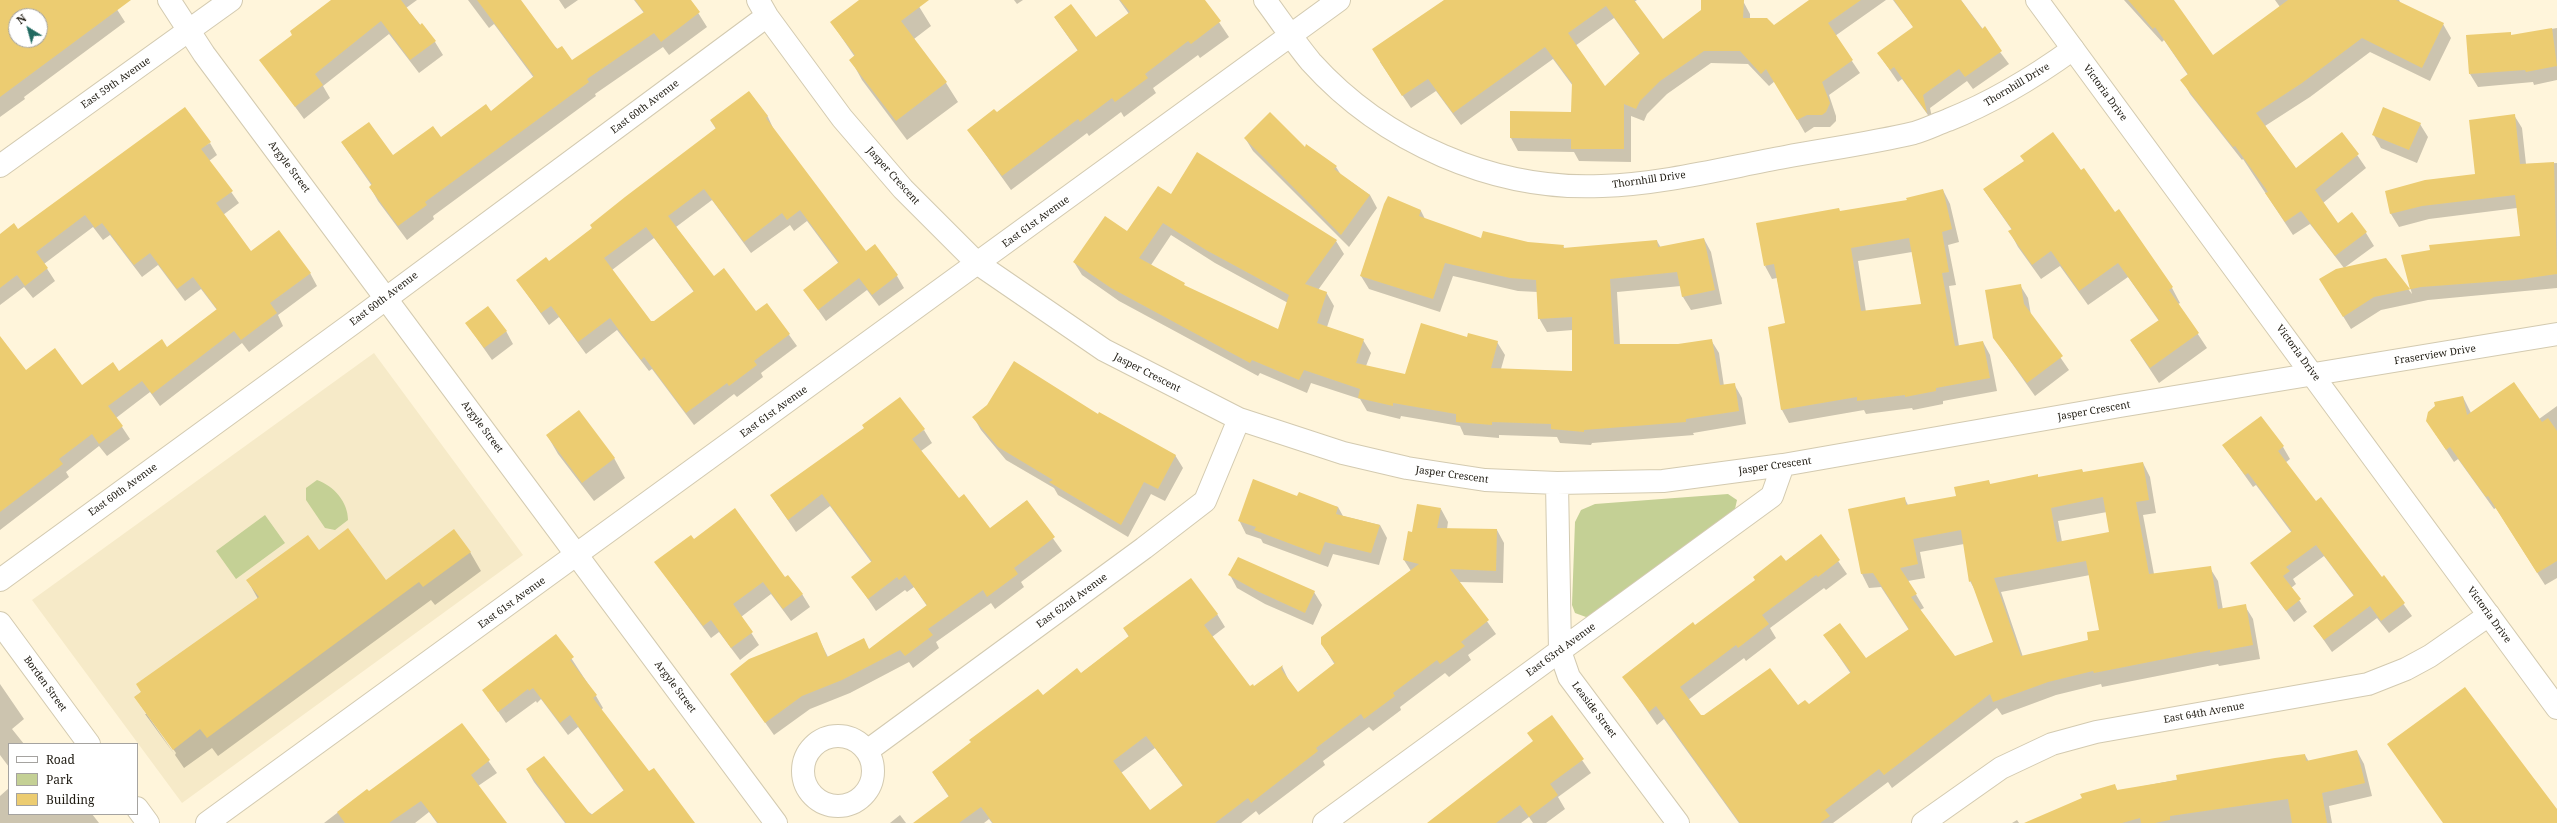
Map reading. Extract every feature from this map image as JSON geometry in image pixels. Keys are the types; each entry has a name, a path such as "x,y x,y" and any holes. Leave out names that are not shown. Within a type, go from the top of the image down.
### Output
{"street":[{"name":"Argyle Street","path":"169,0 189,31 578,555 772,822"},
{"name":"East 59th Avenue","path":"0,166 231,0"},
{"name":"Thornhill Drive","path":"1265,0 1312,62 1352,102 1395,133 1471,166 1505,176 1556,185 1602,186 1677,177 1916,133 1988,104 2041,72 2073,49"},
{"name":"East 61st Avenue","path":"207,823 578,555 1339,0"},
{"name":"Victoria Drive","path":"2037,0 2314,375 2557,708"},
{"name":"Jasper Crescent","path":"762,8 842,118 902,189 977,263 1104,350 1239,419 1343,453 1407,468 1485,480 1557,483 1663,481 1783,466 2314,375"},
{"name":"East 60th Avenue","path":"0,580 386,298 762,8"},
{"name":"Fraserview Drive","path":"2314,375 2557,334"},
{"name":"East 62nd Avenue","path":"867,751 1144,548 1205,501 1239,419"},
{"name":"East 63rd Avenue","path":"1324,823 1772,496 1783,466"},
{"name":"Leaside Street","path":"1557,483 1560,651 1570,677 1678,823"},
{"name":"East 64th Avenue","path":"1923,823 2001,768 2052,744 2096,732 2368,684 2406,669 2430,656 2489,615"},
{"name":"Borden Street","path":"0,623 88,743"},
{"path":"138,809 148,823"}],"shaded area":[{"path":"374,353 523,555 182,803 32,600"}],"green space":[{"path":"317,480 329,486 339,496 346,507 348,520 335,530 325,528 306,500 306,488"},
{"path":"1728,494 1737,500 1735,509 1592,616 1586,617 1575,613 1572,605 1575,522 1581,510 1595,504"},
{"path":"265,515 285,543 236,579 216,551"}],"building":[{"path":"0,0 131,0 0,97"},
{"path":"331,0 401,0 420,25 422,23 436,41 410,60 381,21 315,74 323,85 295,107 259,60 292,35 290,31"},
{"path":"477,0 521,0 557,49 562,46 572,60 644,12 635,0 691,0 700,12 661,42 654,33 587,79 589,82 425,202 427,205 398,226 369,187 372,184 341,142 369,122 393,155 433,126 441,137 486,104 491,111 534,76"},
{"path":"859,0 929,0 901,21 947,82 896,121 849,60 855,55 830,22"},
{"path":"1120,0 1205,0 1221,21 1191,44 1188,41 1145,74 1148,78 1115,102 1112,98 1080,122 1078,119 1002,176 967,130 994,109 997,112 1078,50 1054,17 1071,4 1096,37 1130,12"},
{"path":"1444,0 1634,0 1663,39 1701,10 1701,0 1744,0 1743,18 1767,18 1774,25 1809,0 1861,0 1828,23 1853,60 1822,82 1830,103 1826,112 1822,115 1807,115 1797,120 1766,69 1761,74 1740,51 1704,51 1660,81 1640,101 1636,109 1624,104 1624,149 1571,149 1571,139 1510,138 1510,111 1571,112 1572,83 1545,47 1453,113 1428,79 1402,96 1372,49","holes":["1606,6 1640,53 1605,86 1568,33"]},
{"path":"1894,0 1961,0 1982,29 1985,26 2002,51 1965,77 1959,69 1923,95 1927,113 1894,67 1890,70 1877,53 1913,27"},
{"path":"2128,0 2174,0 2213,55 2288,0 2396,0 2444,23 2422,68 2362,38 2302,83 2256,113 2296,168 2342,132 2359,154 2315,190 2338,223 2352,212 2367,232 2335,256 2301,211 2285,222 2265,193 2268,192 2235,146 2233,147 2180,80 2188,74 2155,27 2153,29"},
{"path":"2552,28 2557,66 2526,72 2525,70 2469,74 2466,35 2511,32 2511,35"},
{"path":"749,91 768,116 766,118 866,251 875,244 898,275 872,295 859,278 818,310 803,290 839,262 800,210 787,220 782,213 744,242 704,189 668,216 714,276 724,268 756,311 767,303 790,334 754,361 757,365 729,386 727,383 686,413 644,357 641,360 610,318 578,342 551,306 541,313 516,280 546,257 549,261 592,228 590,225 625,197 716,128 710,120","holes":["646,227 694,291 654,321 651,321 604,258"]},
{"path":"185,107 211,142 201,149 233,191 216,203 251,251 279,230 311,273 270,303 277,313 241,340 234,331 152,394 142,381 108,406 123,426 99,444 92,434 59,459 63,464 0,512 0,336 26,370 55,348 82,385 113,362 119,371 162,339 167,347 217,309 193,277 177,289 150,253 134,265 102,223 95,228 85,215 36,252 48,268 25,286 17,275 0,288 0,234 14,223 18,229"},
{"path":"2383,107 2421,123 2409,150 2372,135"},
{"path":"1270,112 1305,147 1306,144 1337,166 1334,169 1370,195 1341,235 1244,138"},
{"path":"2515,114 2520,164 2554,162 2557,274 2515,280 2421,287 2374,297 2343,317 2319,279 2336,269 2386,258 2410,289 2401,255 2430,250 2429,245 2520,236 2515,195 2422,206 2390,214 2385,191 2425,180 2475,174 2469,120"},
{"path":"2053,132 2081,170 2084,168 2115,212 2119,209 2173,287 2169,290 2199,333 2150,368 2130,340 2159,320 2118,263 2079,291 2051,251 2032,265 2008,231 2012,229 1983,189 2024,161 2020,156"},
{"path":"1197,152 1337,240 1305,284 1327,292 1317,323 1364,339 1356,363 1405,374 1421,323 1467,337 1468,333 1498,341 1491,368 1572,371 1572,317 1538,319 1536,280 1510,278 1445,263 1433,299 1360,276 1388,196 1421,210 1419,216 1481,238 1483,231 1528,242 1564,245 1563,248 1657,240 1658,247 1704,238 1715,290 1682,297 1677,272 1610,279 1614,344 1678,344 1712,339 1720,385 1735,383 1739,411 1686,419 1686,422 1584,430 1584,432 1551,429 1551,424 1492,422 1492,425 1456,422 1456,414 1393,403 1393,406 1358,398 1360,389 1304,370 1299,380 1252,360 1250,363 1111,288 1073,262 1105,216 1127,231 1158,186 1171,194","holes":["1163,223 1206,250 1289,295 1278,329 1184,285 1185,283 1139,258"]},
{"path":"1943,189 1952,229 1942,232 1949,272 1942,273 1955,346 1983,341 1990,378 1936,388 1936,391 1905,397 1905,395 1857,401 1857,397 1781,410 1768,327 1785,323 1774,264 1764,266 1756,223 1839,208 1840,211 1907,200 1906,198","holes":["1909,238 1921,304 1861,311 1851,248"]},
{"path":"2021,284 2024,304 2063,356 2027,383 1993,338 1985,290"},
{"path":"488,306 507,331 484,348 465,323"},
{"path":"1014,361 1098,414 1099,412 1176,455 1158,489 1144,482 1121,525 1049,482 1053,480 998,447 972,417 987,405"},
{"path":"2514,382 2542,422 2548,418 2557,431 2557,561 2537,573 2488,496 2486,497 2450,447 2446,450 2426,421 2428,412 2435,406 2434,402 2463,396 2467,415"},
{"path":"900,397 925,429 912,439 959,498 964,494 990,528 1027,500 1055,537 1014,568 1018,574 987,597 983,590 928,629 933,635 905,656 900,650 842,680 802,696 765,723 730,674 749,659 817,632 827,657 864,638 869,649 927,605 905,575 899,580 897,577 868,599 851,577 872,561 822,494 788,520 770,495 864,428 862,425"},
{"path":"579,410 615,458 582,483 546,435"},
{"path":"2261,416 2284,446 2278,451 2316,501 2321,497 2382,577 2384,575 2405,603 2381,621 2370,606 2324,640 2313,626 2354,595 2316,545 2286,567 2290,571 2283,576 2301,599 2286,611 2250,563 2292,531 2248,473 2245,475 2222,445"},
{"path":"2143,462 2149,500 2136,502 2149,574 2211,566 2218,609 2246,604 2253,645 2210,653 2210,650 2094,673 2093,671 2048,682 1993,702 1990,694 1884,775 1879,769 1825,810 1830,816 1820,823 1740,823 1656,706 1649,712 1622,677 1693,622 1695,625 1755,580 1753,577 1781,555 1786,561 1821,534 1840,560 1818,577 1816,575 1762,615 1769,624 1738,648 1736,645 1680,687 1701,715 1704,715 1770,668 1798,705 1805,700 1809,704 1851,672 1823,635 1840,623 1866,658 1909,629 1873,573 1861,574 1848,509 1905,497 1906,505 1956,496 1954,487 1989,480 1990,484 2038,474 2038,477 2082,469 2083,472","holes":["2103,497 2109,532 2057,542 2051,508","1961,530 1969,582 1971,581 1993,642 1955,656 1911,597 1917,594 1900,568 1918,564 1913,539","2086,561 2099,630 2087,632 2088,640 2021,656 1994,578"]},
{"path":"1253,479 1297,496 1299,492 1338,507 1336,514 1380,525 1371,553 1325,542 1320,555 1254,530 1256,527 1238,521"},
{"path":"1417,504 1441,508 1437,528 1497,529 1496,571 1450,569 1489,620 1461,642 1465,646 1440,664 1437,660 1393,693 1395,696 1364,719 1361,714 1316,748 1318,751 1251,803 1248,798 1215,823 993,823 981,807 959,823 913,823 949,796 932,772 971,742 969,740 1038,689 1043,695 1077,668 1081,673 1129,636 1123,628 1191,578 1218,614 1204,625 1250,686 1253,684 1254,686 1283,665 1281,669 1298,692 1335,663 1321,644 1321,637 1419,564 1403,560 1408,531 1412,532","holes":["1146,736 1183,785 1150,810 1113,761"]},
{"path":"735,508 785,577 788,575 803,594 783,609 763,582 733,604 753,632 731,648 711,620 703,626 654,562 691,535 694,539"},
{"path":"348,528 386,580 454,529 471,552 423,587 419,582 207,738 200,729 173,750 134,697 141,692 136,684 259,597 246,580 308,535 319,550"},
{"path":"1238,557 1315,591 1305,613 1257,591 1228,575"},
{"path":"556,634 574,657 570,660 597,695 593,698 649,771 654,768 695,823 566,823 526,769 544,756 591,815 624,790 570,715 560,723 533,688 529,691 528,689 498,712 482,690"},
{"path":"2465,687 2557,809 2557,823 2443,823 2387,744"},
{"path":"1552,715 1584,759 1550,784 1558,795 1529,817 1520,805 1496,823 1427,823 1533,741 1527,733"},
{"path":"462,723 490,760 471,775 507,823 438,823 421,801 389,823 345,823 337,812 367,789 369,791"},
{"path":"2357,750 2365,783 2322,793 2327,823 2292,823 2288,799 2170,816 2170,820 2155,823 2141,823 2140,818 2122,823 2024,823 2082,798 2080,794 2115,784 2117,790 2177,780 2176,775 2275,758 2305,754 2306,761"}]}
